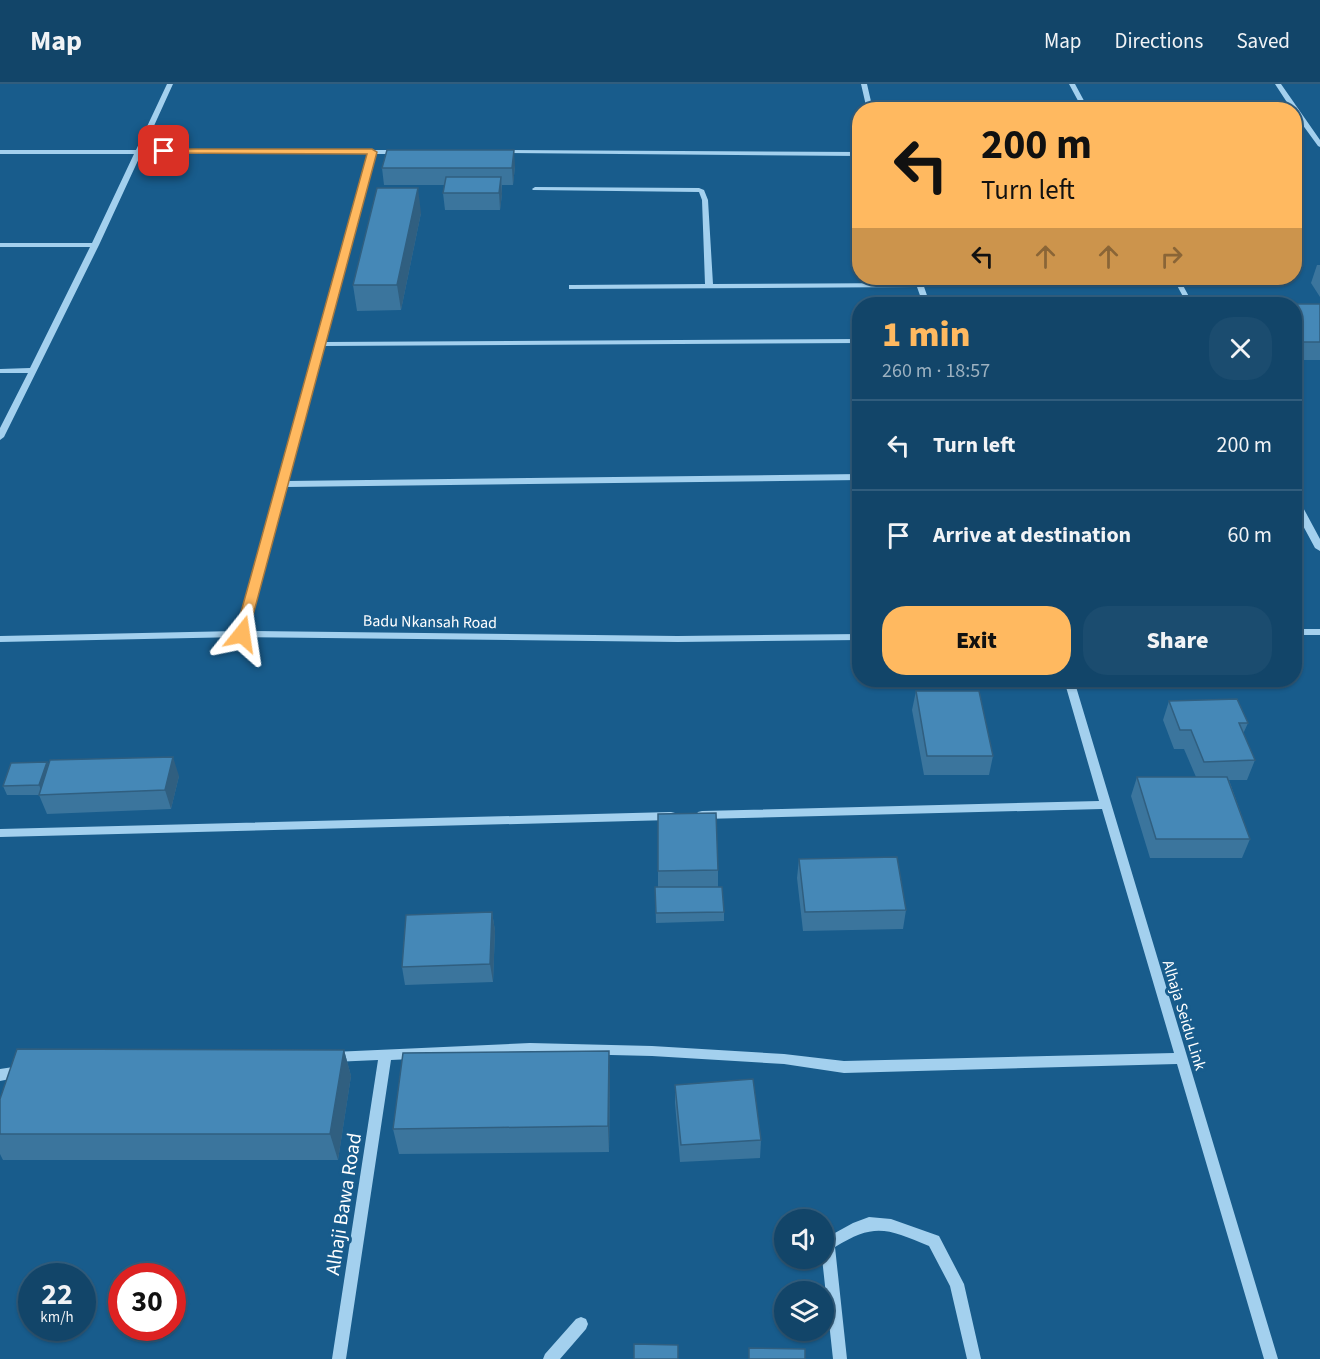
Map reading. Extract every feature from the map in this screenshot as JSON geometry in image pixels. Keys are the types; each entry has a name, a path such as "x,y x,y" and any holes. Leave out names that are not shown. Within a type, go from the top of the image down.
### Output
{"street":[{"path":"0,437 95,245 170,84"},
{"path":"864,84 868,102"},
{"path":"1072,84 1082,102"},
{"path":"1278,84 1290,102"},
{"path":"1302,119 1320,145"},
{"path":"0,152 408,152"},
{"path":"242,634 372,152"},
{"path":"491,152 852,154"},
{"path":"535,189 697,189 702,191 705,200 710,286"},
{"path":"0,245 95,245"},
{"path":"572,287 852,283"},
{"path":"319,344 852,341"},
{"path":"0,371 33,370"},
{"path":"282,484 852,477"},
{"path":"1302,515 1320,548"},
{"path":"1302,632 1320,632"},
{"name":"Badu Nkansah Road","path":"0,639 242,634 678,639 852,637"},
{"name":"Alhaja Seidu Link","path":"1071,687 1271,1359"},
{"path":"0,833 1105,805"},
{"path":"315,1058 530,1048 652,1051 784,1059 844,1067 1181,1058"},
{"name":"Alhaji Bawa Road","path":"339,1359 385,1055"},
{"path":"0,1075 32,1072"},
{"path":"840,1359 828,1244 853,1227 886,1222 934,1241 957,1284 974,1359"},
{"path":"550,1359 581,1324"}],"building":[{"path":"387,150 514,150 512,168 382,168"},
{"path":"446,177 501,177 499,193 443,193"},
{"path":"377,188 418,188 397,285 353,285"},
{"path":"1302,304 1320,304 1320,342 1302,342"},
{"path":"916,691 979,691 993,756 927,756"},
{"path":"1237,699 1248,723 1239,723 1255,760 1204,762 1191,730 1180,730 1169,701"},
{"path":"173,757 165,790 39,795 50,760"},
{"path":"47,762 39,785 3,786 11,763"},
{"path":"1137,777 1227,777 1250,839 1156,839"},
{"path":"716,813 718,870 658,871 658,814"},
{"path":"897,857 906,910 805,912 799,859"},
{"path":"655,887 722,887 724,912 656,913"},
{"path":"492,912 490,964 402,967 406,915"},
{"path":"17,1049 344,1050 330,1134 0,1134 0,1099"},
{"path":"609,1051 608,1126 393,1129 403,1053"},
{"path":"753,1079 761,1140 681,1145 675,1085"},
{"path":"634,1344 678,1345 678,1359 634,1359"},
{"path":"749,1348 805,1349 805,1359 749,1359"}],"route":[{"path":"164,151 372,152 242,634"}]}
